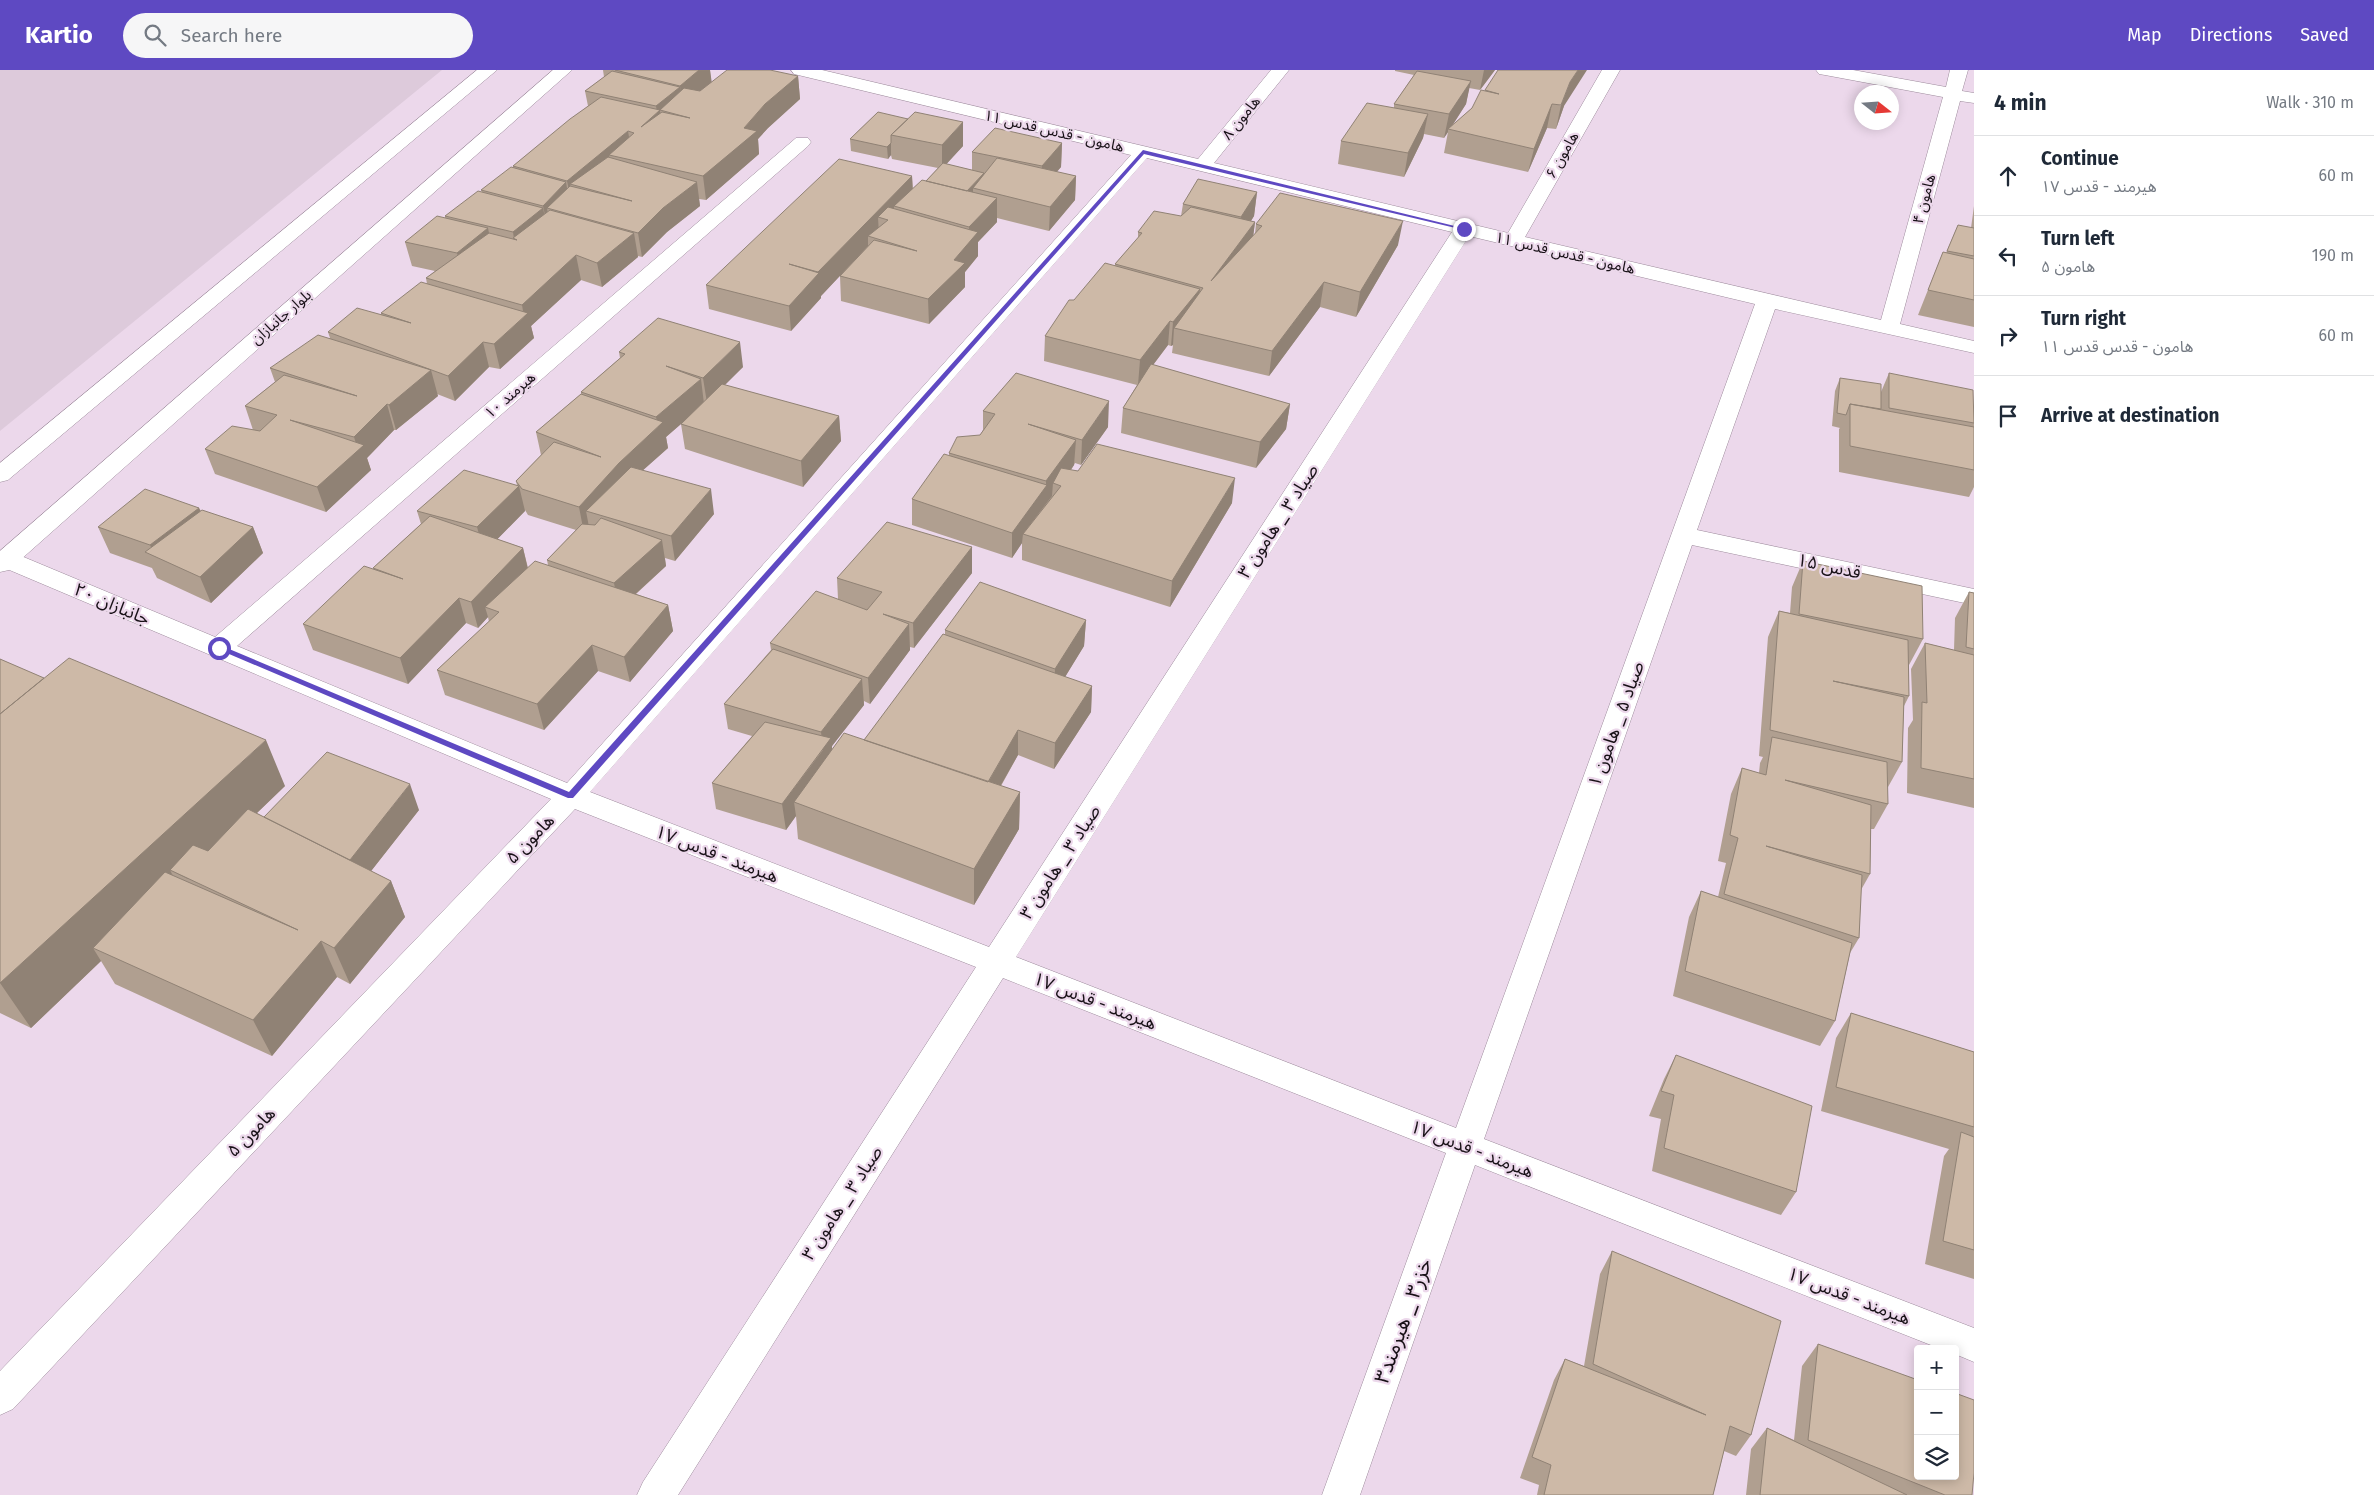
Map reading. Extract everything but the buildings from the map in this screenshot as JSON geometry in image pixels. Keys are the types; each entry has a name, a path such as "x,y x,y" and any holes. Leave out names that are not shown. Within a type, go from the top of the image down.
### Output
{"street":[{"path":"0,475 488,70"},
{"name":"بلوار جانبازان","path":"3,561 563,70"},
{"name":"هامون ۸","path":"1202,166 1280,70"},
{"name":"هامون ۶","path":"1513,241 1611,70"},
{"path":"1825,70 1974,98"},
{"name":"هامون ۴","path":"1889,328 1959,70"},
{"name":"هامون - قدس قدس ۱۱","path":"803,71 1767,301 1974,347"},
{"name":"هیرمند ۱۰","path":"219,648 802,142"},
{"name":"هامون ۵","path":"0,1397 570,796 1143,152"},
{"name":"صیاد ۳ _ هامون ۳","path":"656,1495 1464,229"},
{"name":"صیاد ۵ _ هامون ۱","path":"1465,1146 1767,301"},
{"name":"قدس ۱۵","path":"1683,535 1974,597"},
{"name":"جانبازان ۲۰","path":"3,561 219,648"},
{"name":"هیرمند - قدس ۱۷","path":"219,648 570,796 1974,1345"},
{"name":"خزر۳ _ هیرمند۳","path":"1341,1495 1465,1146"}],"shaded area":[{"path":"0,70 442,70 0,431"}],"route":[{"path":"219,648 570,796 1143,152 1464,229"}]}
